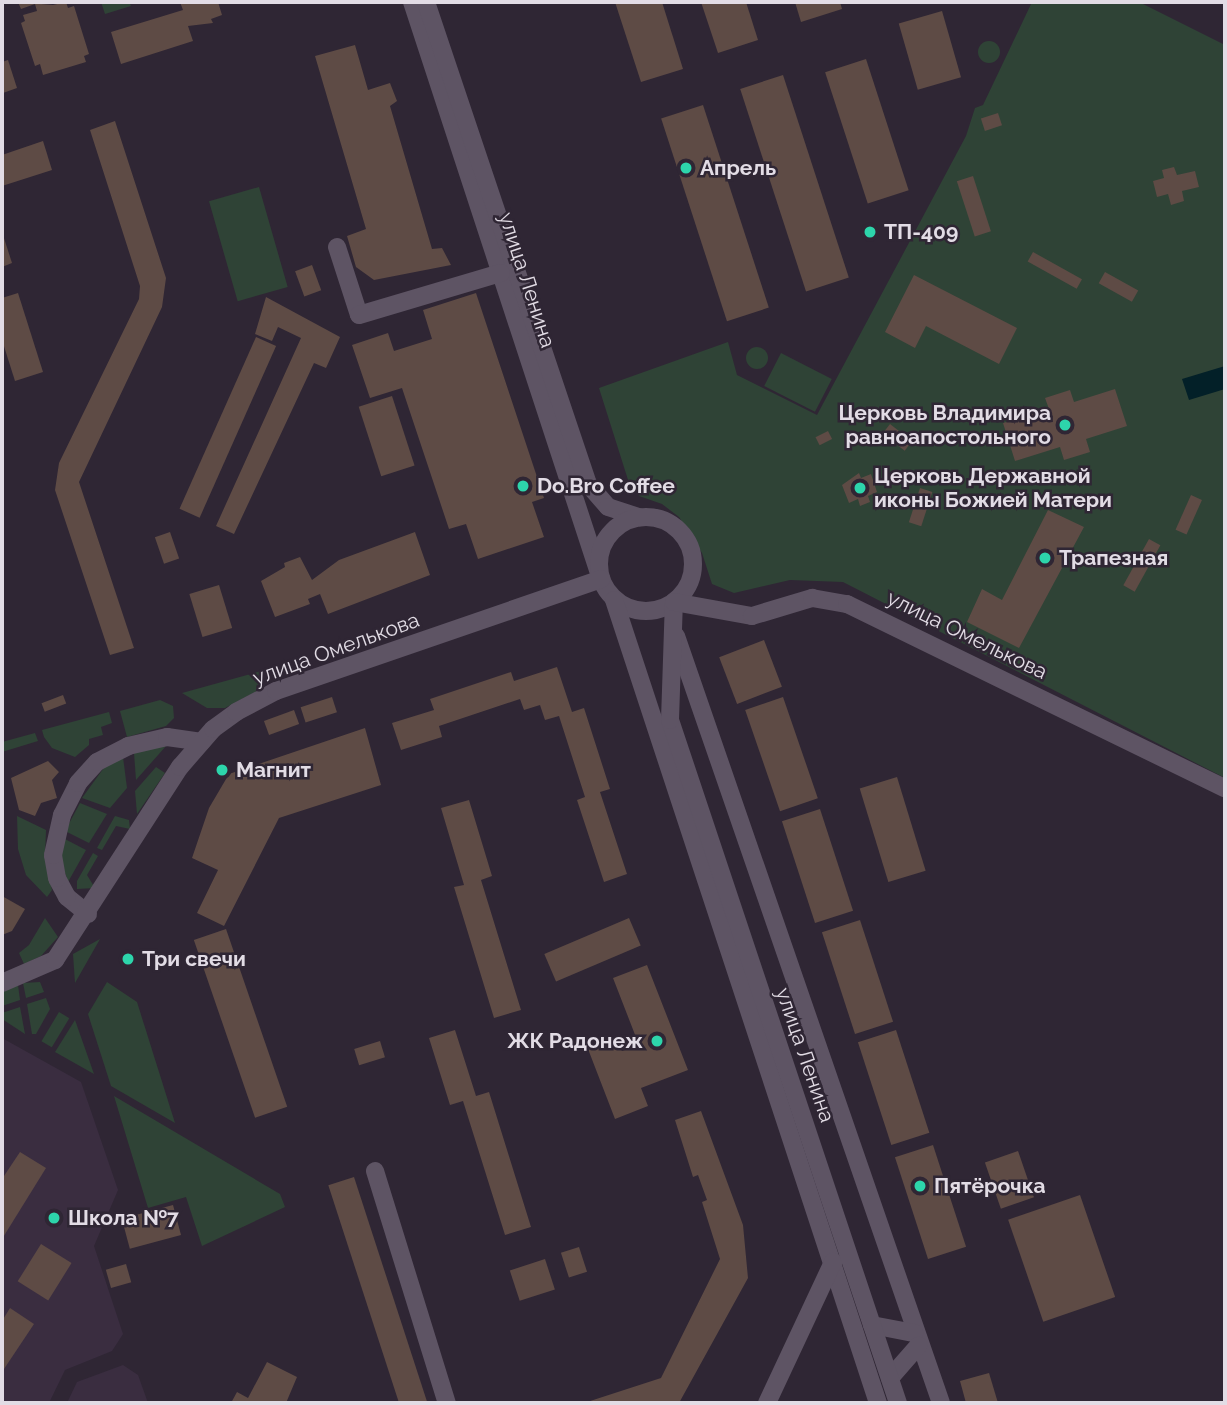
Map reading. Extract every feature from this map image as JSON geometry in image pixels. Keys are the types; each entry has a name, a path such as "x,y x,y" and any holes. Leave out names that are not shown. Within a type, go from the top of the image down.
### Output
{"street":[{"name":"улица Ленина","path":"412,2 600,576"},
{"name":"улица Ленина","path":"426,2 588,484 608,507 639,517"},
{"path":"337,247 359,315 501,273"},
{"path":"639,517 668,522 689,544 692,576 674,602 674,632 663,722 614,600 600,576 598,558 612,530 639,517"},
{"name":"улица Омелькова","path":"2,983 55,960 88,914 136,832 202,742 236,712 276,691 600,576"},
{"name":"улица Омелькова","path":"674,602 752,616 811,598 848,604 1225,788"},
{"path":"614,600 644,611 674,602"},
{"path":"674,632 916,1340 941,1403"},
{"name":"улица Ленина","path":"663,722 878,1403"},
{"name":"улица Ленина","path":"663,722 898,1403"},
{"path":"88,914 68,897 57,878 53,855 62,815 78,783 97,761 128,746 167,737 202,742"},
{"path":"375,1171 447,1403"},
{"path":"767,1403 833,1262"},
{"path":"872,1325 916,1340"},
{"path":"890,1378 916,1340"}],"shaded area":[{"name":"Школа №7","path":"2,1038 81,1082 118,1190 94,1246 123,1334 112,1351 65,1370 49,1403 2,1403"},
{"path":"123,1365 138,1375 148,1403 67,1403 77,1382"}],"green space":[{"path":"101,2 129,2 131,6 105,14"},
{"path":"1032,2 1139,2 1225,45 1225,778 843,582 790,580 734,593 712,584 702,553 679,517 662,504 639,496 629,483 599,388 728,342 737,375 817,415 966,136 975,108 983,105"},
{"path":"989,41 997,44 1000,52 997,60 989,63 981,60 978,52 981,44"},
{"path":"259,187 288,287 238,301 209,201"},
{"path":"753,347 761,347 768,354 768,362 761,369 753,369 746,362 746,354"},
{"path":"781,353 832,379 815,412 764,386"},
{"path":"261,671 259,690 225,708 207,708 182,693"},
{"path":"160,700 173,706 174,718 166,726 127,737 120,711"},
{"path":"109,712 112,723 101,727 103,735 89,739 89,745 75,757 52,748 44,737 42,730"},
{"path":"35,733 38,741 2,752 2,742"},
{"path":"159,745 166,746 136,780 134,753"},
{"path":"123,757 127,788 110,808 82,798 106,765"},
{"path":"156,767 165,773 137,814 135,791"},
{"path":"80,803 107,814 89,843 65,831"},
{"path":"17,816 46,830 45,857 52,890 47,897 26,875 18,849"},
{"path":"115,816 129,820 130,829 116,826 102,850 97,848"},
{"path":"63,838 86,850 68,882 61,861"},
{"path":"93,853 98,856 87,875 95,888 77,889 77,881"},
{"path":"45,918 58,937 41,956 24,964 19,953 29,945"},
{"path":"100,939 75,983 73,954"},
{"path":"40,982 44,992 26,998 23,983"},
{"path":"107,982 137,1002 175,1123 111,1086 88,1014"},
{"path":"18,985 20,1000 2,1006 2,990"},
{"path":"46,998 50,1009 36,1034 32,1034 27,1004"},
{"path":"20,1007 25,1034 2,1019 2,1013"},
{"path":"59,1012 69,1018 52,1047 41,1041"},
{"path":"75,1020 94,1074 55,1052"},
{"path":"114,1096 280,1194 285,1207 202,1246 186,1197 148,1208"}],"water":[{"path":"1225,366 1225,389 1189,400 1182,379"}],"building":[{"path":"18,2 53,5 66,2 68,8 74,6 89,54 84,56 86,62 43,75 40,64 35,66 21,23 25,21 23,15 37,11 35,4 21,9"},
{"path":"180,2 218,2 222,15 211,19 213,23 188,26 193,41 121,64 111,32 183,10"},
{"path":"615,2 662,2 683,69 641,82"},
{"path":"701,2 746,2 758,40 718,53"},
{"path":"795,2 840,2 842,9 801,22"},
{"path":"942,11 961,77 918,90 899,23"},
{"path":"355,45 368,90 390,83 397,101 390,106 432,249 442,248 451,265 374,280 356,267 347,236 366,229 315,56"},
{"path":"866,59 909,190 868,204 825,72"},
{"path":"8,60 17,88 3,93 2,62"},
{"path":"783,75 849,278 806,291 740,89"},
{"path":"703,105 769,308 727,321 661,119"},
{"path":"998,113 1002,125 985,131 981,119"},
{"path":"115,121 166,278 162,307 79,482 134,648 110,655 55,490 59,463 139,299 140,286 90,130"},
{"path":"43,141 52,170 2,186 2,155"},
{"path":"1174,167 1177,175 1195,171 1199,187 1182,191 1184,201 1171,205 1168,194 1157,197 1153,181 1164,178 1162,170"},
{"path":"973,176 991,231 975,236 957,181"},
{"name":"ТП-409","path":"868,226 877,232 873,239 863,232"},
{"path":"2,232 12,263 2,267"},
{"path":"1033,252 1082,279 1077,289 1028,262"},
{"path":"312,265 321,290 304,297 295,271"},
{"path":"1105,272 1138,290 1132,302 1099,283"},
{"path":"914,275 1017,328 999,364 926,326 915,348 885,332"},
{"path":"18,293 43,372 15,381 2,340 2,298"},
{"path":"476,293 544,498 532,502 544,537 478,559 466,524 449,529 402,388 370,398 352,345 388,333 394,351 432,339 423,310"},
{"path":"266,297 340,337 326,368 314,363 234,534 216,526 301,338 278,327 272,341 255,334"},
{"path":"256,337 276,346 200,518 180,509"},
{"name":"Церковь Владимира равноапостольного","path":"1115,389 1127,426 1086,439 1090,452 1064,460 1060,447 1015,461 1003,423 1049,409 1045,398 1070,390 1074,402"},
{"path":"392,396 415,465 381,476 359,407"},
{"path":"890,424 912,441 905,451 883,433"},
{"path":"828,431 832,439 820,445 816,437"},
{"name":"Церковь Державной иконы Божией Матери","path":"859,473 861,478 871,474 877,492 868,496 870,502 860,506 858,499 849,503 842,485"},
{"path":"920,488 932,492 921,526 909,522"},
{"path":"1191,495 1202,500 1187,535 1176,530"},
{"name":"Трапезная","path":"1048,510 1084,527 1019,648 967,622 982,589 1002,600"},
{"path":"170,532 179,558 164,564 155,537"},
{"path":"415,532 430,575 328,614 320,594 308,599 310,604 275,617 261,581 285,567 284,563 300,557 312,580 339,560"},
{"path":"1149,539 1160,545 1135,592 1123,585"},
{"path":"219,585 232,628 203,637 189,594"},
{"path":"764,640 782,687 737,704 719,657"},
{"path":"557,667 572,712 584,708 610,789 600,792 627,874 604,882 577,800 585,797 559,716 545,720 540,705 524,710 520,699 439,726 442,737 401,750 392,723 434,710 430,699 511,672 514,681"},
{"path":"63,695 66,703 45,712 42,703"},
{"path":"332,697 337,712 306,722 301,707"},
{"path":"783,697 818,798 780,811 745,710"},
{"path":"294,710 299,724 269,735 264,721"},
{"path":"365,728 381,785 279,818 224,926 197,913 218,870 192,858 209,808 229,774"},
{"path":"48,761 59,772 52,780 57,798 41,803 35,816 19,810 11,778"},
{"path":"897,777 926,871 888,882 860,788"},
{"path":"469,800 492,876 481,880 521,1010 494,1018 454,887 464,885 441,808"},
{"path":"820,809 853,911 815,923 782,821"},
{"path":"2,896 25,909 12,931 2,935"},
{"path":"629,918 641,946 556,982 544,954"},
{"path":"860,920 893,1022 855,1034 822,932"},
{"path":"226,929 287,1107 255,1118 194,940"},
{"name":"ЖК Радонеж","path":"647,965 688,1070 641,1088 648,1106 615,1119 588,1049 617,1038 622,1051 639,1045 613,978"},
{"path":"455,1030 476,1096 489,1092 531,1227 505,1235 463,1101 450,1105 429,1038"},
{"path":"896,1030 929,1133 891,1145 858,1042"},
{"path":"380,1041 385,1057 359,1065 354,1049"},
{"path":"701,1111 743,1225 748,1278 679,1403 584,1403 661,1378 720,1259 702,1202 707,1200 698,1175 693,1177 675,1120"},
{"path":"933,1145 966,1247 928,1259 895,1157"},
{"path":"1018,1151 1034,1197 1001,1209 985,1162"},
{"path":"20,1152 46,1168 2,1239 2,1179"},
{"path":"354,1177 427,1403 399,1403 328,1185"},
{"path":"1080,1195 1115,1297 1043,1322 1008,1220"},
{"path":"173,1205 181,1235 130,1249 122,1219"},
{"path":"41,1244 72,1263 48,1300 18,1281"},
{"path":"579,1247 587,1272 569,1278 561,1253"},
{"path":"545,1259 555,1289 520,1301 510,1270"},
{"path":"126,1264 131,1282 111,1288 106,1270"},
{"path":"10,1308 34,1324 2,1372 2,1321"},
{"path":"267,1362 297,1377 286,1403 231,1403 237,1392 248,1398"},
{"path":"989,1373 998,1403 966,1403 960,1381"}],"place":[{"name":"Апрель","path":"686,168"},
{"name":"ТП-409","path":"870,232"},
{"name":"Церковь Владимира равноапостольного","path":"1065,425"},
{"name":"Do.Bro Coffee","path":"523,486"},
{"name":"Церковь Державной иконы Божией Матери","path":"860,488"},
{"name":"Трапезная","path":"1045,558"},
{"name":"Магнит","path":"222,770"},
{"name":"Три свечи","path":"128,959"},
{"name":"ЖК Радонеж","path":"657,1041"},
{"name":"Пятёрочка","path":"920,1186"},
{"name":"Школа №7","path":"54,1218"}]}
